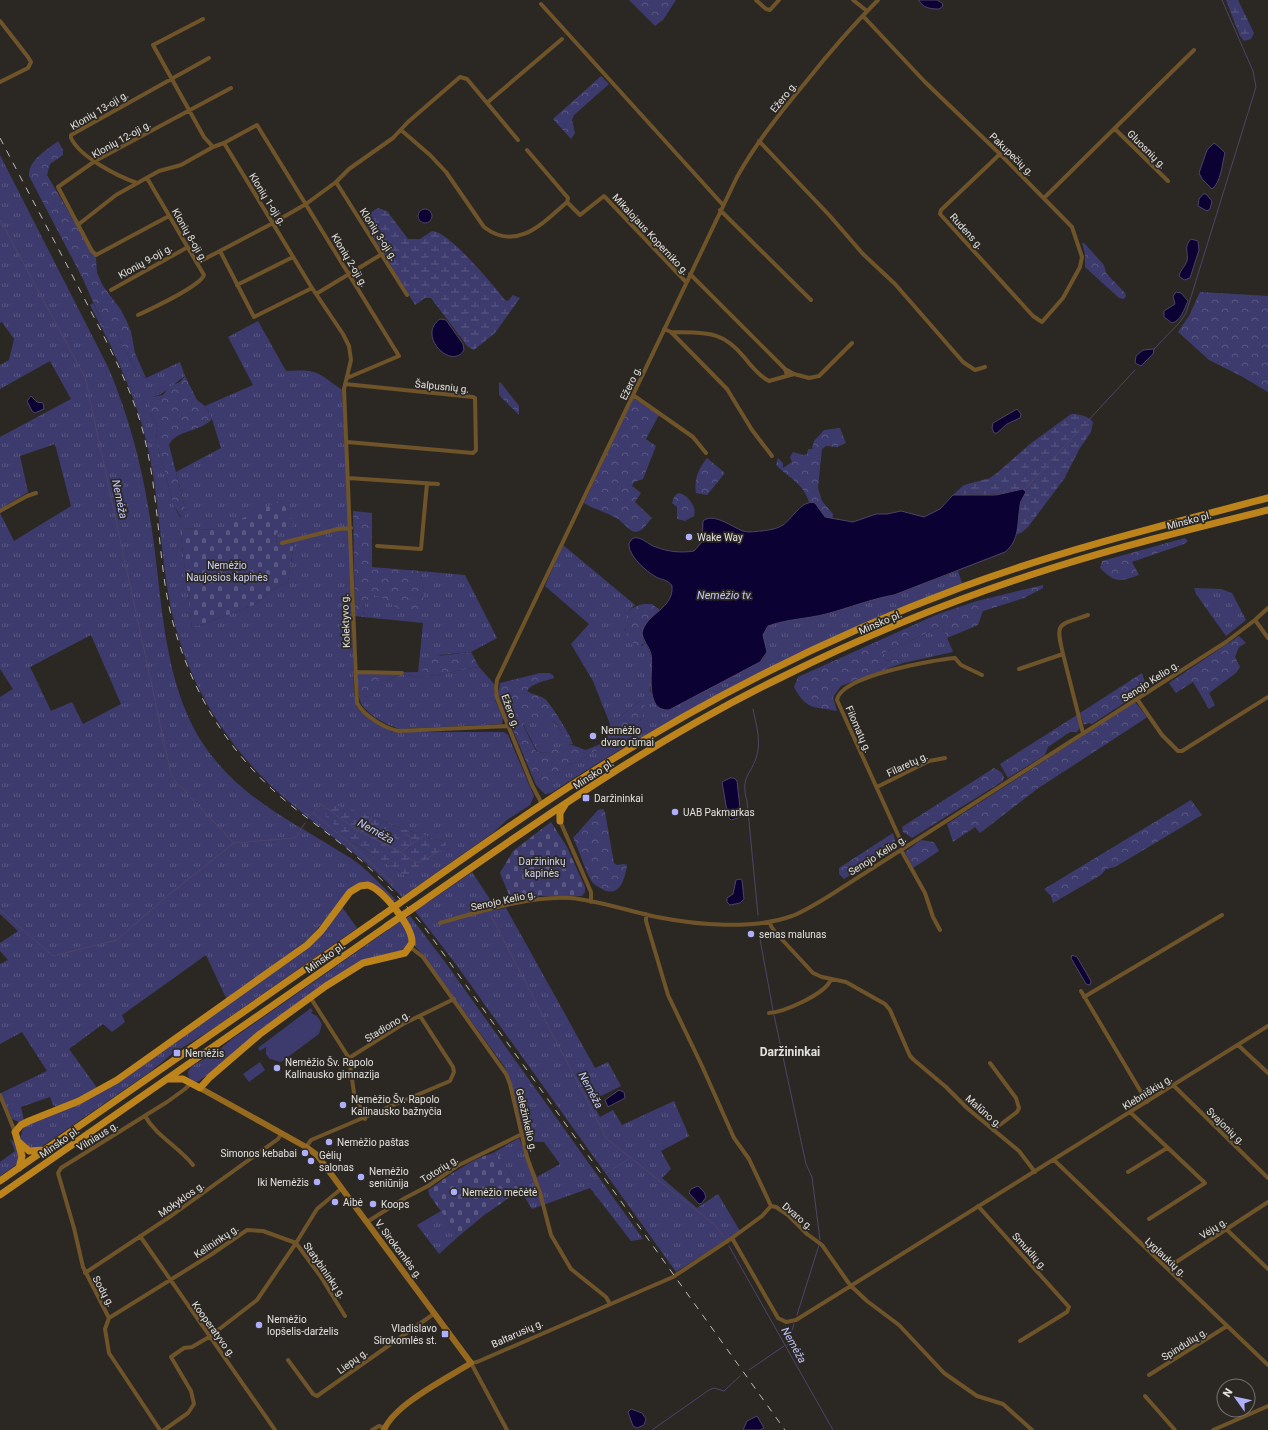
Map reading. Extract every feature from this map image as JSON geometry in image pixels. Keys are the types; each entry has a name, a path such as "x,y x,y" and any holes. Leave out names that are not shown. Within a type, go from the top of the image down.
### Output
{"highway":[{"name":"Minsko pl.","path":"0,1181 542,804 605,763 716,699 796,658 889,616 963,587 1053,556 1268,498"},
{"name":"Minsko pl.","path":"0,1195 543,817 643,753 728,705 782,677 905,622 975,594 1048,569 1127,546 1268,510"},
{"path":"543,817 552,817 560,821 560,813 566,803"},
{"path":"19,1168 22,1156 15,1132 29,1120 94,1094 144,1062 306,945 321,931 350,892 360,886 372,886 386,900 409,930 412,938 410,947 401,955 374,959 363,963 310,997 260,1034 210,1077 200,1088 190,1082 178,1078 167,1079"},
{"path":"190,1082 187,1072 191,1062"},
{"path":"18,1141 29,1151 45,1150"}],"main road":[{"name":"V. Sirokomlės g.","path":"200,1088 282,1133 317,1155 471,1363"},
{"name":"Baltarusių g.","path":"384,1429 392,1416 402,1408 471,1363"}],"street":[{"path":"756,0 770,10 780,0"},
{"path":"853,0 867,11"},
{"name":"Ežero g.","path":"542,804 532,785 496,694 497,680 737,177 758,141 827,55 878,0"},
{"path":"541,4 723,205"},
{"name":"Pakupečių g.","path":"862,16 925,82 1000,154 1072,227 1082,257 1080,267 1067,293 1042,322 1041,321"},
{"path":"203,19 153,45 188,111 204,137 213,147"},
{"path":"0,21 28,57 30,62 28,68 0,82"},
{"path":"488,102 562,39"},
{"path":"1044,198 1194,50"},
{"name":"Klonių 13-oji g.","path":"137,183 95,161 74,145 71,135 209,58"},
{"path":"197,263 306,204 336,182 349,168 401,130 408,122 460,77 467,78 518,140"},
{"name":"Klonių 12-oji g.","path":"79,224 62,197 58,187 95,161 231,88"},
{"name":"Klonių 2-oji g.","path":"224,143 257,125 399,356 347,378"},
{"name":"Gluosnių g.","path":"1115,129 1168,181"},
{"path":"401,130 430,155 446,172 484,227 497,235 509,238 527,233 543,224 567,203 568,198 527,150"},
{"path":"758,141 830,216 863,254 895,284 962,362 975,370 986,366"},
{"path":"169,216 99,255 94,254 79,224 116,195 158,171 190,160 213,147 224,143"},
{"name":"Klonių 1-oji g.","path":"224,143 349,346 351,360 347,378"},
{"name":"Rudens g.","path":"1000,154 941,210 940,214 1033,316 1041,321"},
{"name":"Klonių 8-oji g.","path":"138,315 174,297 203,278 204,275 147,178"},
{"name":"Klonių 3-oji g.","path":"336,182 407,295"},
{"name":"Mikalojaus Koperniko g.","path":"567,203 580,215 604,196 686,282"},
{"path":"720,210 811,300"},
{"name":"Klonių 9-oji g.","path":"111,290 188,247"},
{"path":"220,251 252,315 256,317 312,288"},
{"path":"316,294 348,273 382,254"},
{"path":"237,285 294,257"},
{"path":"690,274 785,369 794,374 809,378 818,376 852,344"},
{"path":"664,329 671,332 724,386 757,437 772,456"},
{"path":"671,332 703,332 715,334 731,345 766,379 772,381 794,374"},
{"path":"785,369 788,375"},
{"name":"Kolektyvo g.","path":"347,378 345,384 356,698 360,707 393,730 490,728 508,726"},
{"name":"Šalpusnių g.","path":"345,384 475,398 476,450 473,453 347,442"},
{"path":"633,395 692,438 706,453"},
{"path":"348,478 438,484"},
{"path":"377,546 421,549 427,484"},
{"path":"0,511 27,496 36,493"},
{"path":"282,543 338,529 351,528"},
{"name":"Senojo Kelio g.","path":"440,922 528,901 570,898 697,923 749,924 770,922 802,911 903,849 1137,699 1255,620 1268,608"},
{"path":"1083,733 1058,633 1059,629 1064,624 1088,615"},
{"path":"1255,620 1268,638"},
{"path":"1019,669 1063,654"},
{"name":"Filomatų g.","path":"940,930 933,917 925,893 903,849 837,700 840,693 871,677 910,664 955,658 961,665 982,675"},
{"path":"355,672 402,673"},
{"path":"1137,699 1162,735 1178,751 1182,751 1268,697"},
{"name":"Filaretų g.","path":"876,787 929,761 945,758"},
{"path":"560,821 591,892 591,902"},
{"name":"Dvaro g.","path":"646,914 646,921 668,995 734,1138 749,1159 771,1206 776,1207 788,1216 806,1234 822,1245 850,1285 867,1301 899,1324 944,1373 977,1396 1003,1404 1032,1430"},
{"path":"1084,997 1222,915"},
{"name":"Malūno g.","path":"770,922 775,932 808,968 817,975 846,982 885,1004 890,1010 910,1056 993,1130 1019,1151 1035,1172"},
{"name":"Geležinkelio g.","path":"410,947 423,957 506,1074 510,1084 527,1157 540,1192 551,1235 571,1269 606,1298 610,1304"},
{"path":"769,1013 785,1009 818,993 828,986 830,979"},
{"path":"1081,991 1147,1102"},
{"path":"306,1147 311,1140 366,1119 355,1097 349,1058 310,997"},
{"path":"420,1016 454,999"},
{"name":"Stadiono g.","path":"349,1058 398,1027 420,1016 453,1067 453,1077 450,1081 366,1119"},
{"name":"Klebniškių g.","path":"1035,1172 1268,1026"},
{"path":"1238,1045 1268,1073"},
{"path":"990,1063 1016,1098 1019,1108 993,1130"},
{"name":"Vilniaus g.","path":"59,1170 145,1116 185,1089 190,1082"},
{"name":"Svajonių g.","path":"1174,1085 1268,1178"},
{"path":"0,1095 15,1132"},
{"path":"1130,1112 1205,1183 1149,1219"},
{"path":"145,1116 153,1128 181,1152 193,1165"},
{"name":"Mokyklos g.","path":"85,1273 278,1140 282,1133"},
{"name":"Totorių g.","path":"367,1222 405,1198 428,1186 457,1166 522,1134"},
{"path":"1128,1172 1167,1148"},
{"name":"Lyglaukių g.","path":"1054,1160 1268,1365"},
{"name":"Sodų g.","path":"59,1170 59,1175 85,1273 109,1318 105,1329 109,1353 160,1430"},
{"path":"732,1238 775,1314 782,1321 791,1322 1035,1172"},
{"path":"296,1243 317,1209 342,1188"},
{"name":"Vėjų g.","path":"1167,1268 1268,1202"},
{"name":"Baltarusių g.","path":"471,1363 478,1362 673,1277 732,1238 762,1216 771,1206"},
{"name":"Smuklių g.","path":"978,1206 1070,1307 1067,1312 1020,1341"},
{"name":"Kelininkų g.","path":"109,1318 170,1281 250,1229 296,1243"},
{"path":"1226,1229 1268,1269"},
{"name":"Kooperatyvo g.","path":"140,1236 275,1430"},
{"name":"Statybininkų g.","path":"164,1430 188,1413 194,1404 190,1391 171,1357 184,1348 192,1347 209,1336 258,1300 296,1243 321,1277 345,1316"},
{"name":"Liepų g.","path":"288,1360 313,1394 317,1396 435,1314"},
{"name":"Spindulių g.","path":"1149,1375 1227,1326"},
{"name":"V. Sirokomlės g.","path":"471,1363 507,1430"},
{"path":"1145,1396 1175,1430"},
{"path":"1213,1430 1268,1406"},
{"path":"372,1430 379,1426 384,1429"}],"green space":[{"path":"629,0 676,0 663,20 655,26"},
{"path":"1226,0 1238,0 1254,33 1251,39 1244,41 1240,36"},
{"path":"601,76 609,84 574,115 572,120 575,133 571,139 553,119"},
{"path":"58,141 63,150 63,155 50,164 47,175 96,258 97,273 103,286 121,310 127,322 131,332 135,353 146,378 138,374 117,335 103,325 83,279 29,176 35,160"},
{"path":"0,155 108,367 122,402 133,438 146,493 167,642 174,674 184,705 197,734 216,761 239,785 278,814 359,864 396,900 392,903 381,890 358,884 307,940 227,1000 206,955 122,1015 125,1022 112,1032 103,1024 69,1049 98,1089 57,1107 53,1105 50,1097 21,1107 24,1120 19,1122 12,1119 1,1093 47,1071 22,1032 0,1044 0,964 8,960 0,951 0,943 18,931 0,914 0,697 13,689 0,669 0,513 14,541 71,506 55,444 20,456 28,492 0,509 0,437 71,399 50,361 0,389 0,365 9,360 14,339 2,322 0,323","holes":["91,635 121,704 83,724 72,702 51,711 30,667"]},
{"path":"378,208 387,211 408,239 420,239 432,231 440,233 470,260 505,300 508,301 513,295 520,298 495,333 474,350 468,347 431,298 425,298 415,305 362,218"},
{"path":"1082,243 1084,243 1104,265 1106,273 1125,293 1126,296 1124,299 1119,298 1085,267 1085,254"},
{"path":"1200,292 1268,296 1268,392 1209,360 1178,332 1189,316"},
{"path":"93,303 103,325 117,335 138,374 146,378 180,362 185,376 165,391 152,397 150,414 158,427 156,440 174,506 180,517 186,512 176,472 221,448 212,419 205,406 253,385 228,337 258,321 286,371 311,371 317,373 342,390 349,525 354,691 356,706 360,711 392,732 504,732 508,735 534,796 530,805 507,820 494,832 402,897 375,870 301,812 263,778 231,741 213,714 194,679 178,635 172,613 165,574 150,457 140,417 126,379 90,305","holes":["180,528 276,533 277,546 294,543 288,582 275,588 254,605 192,628","369,815 394,826 448,843 406,876 350,841"]},
{"path":"185,376 197,400 205,406 212,419 201,426 177,436 169,445 186,512 185,517 182,518 174,506 156,440 158,427 150,414 149,401 152,397 163,395 170,386 180,382"},
{"path":"499,382 519,406 519,415 499,395"},
{"path":"633,398 659,415 646,439 656,446 643,479 634,482 632,486 641,493 635,502 652,518 643,529 638,532 631,530 620,520 584,503"},
{"path":"1071,414 1077,414 1089,418 1093,422 1091,432 1080,448 1064,479 1028,527 1021,533 1017,534 1022,499 1013,491 991,494 953,495 964,485 990,478 1030,444"},
{"path":"840,428 846,443 837,447 826,446 822,449 818,488 822,501 833,514 832,519 822,515 812,502 809,502 800,486 776,465 778,458 783,463 783,468 792,462 790,457 793,452 803,455 807,454 808,449 812,449 814,441 824,430"},
{"path":"707,458 725,473 707,495 696,493 696,483 697,474"},
{"path":"678,493 688,498 693,505 695,512 694,516 685,521 677,519 677,507 672,503 674,497"},
{"name":"Nemėžio Naujosios kapinės","path":"282,500 294,526 276,533 277,546 294,542 288,582 275,588 254,605 192,628 180,528 217,530"},
{"path":"353,511 372,513 372,567 420,571 424,592 422,609 407,614 379,596 374,595 365,603 363,617 355,616"},
{"path":"1185,538 1188,541 1184,544 1132,562 1139,575 1118,580 1105,573 1100,568 1102,561"},
{"path":"563,545 635,605 627,616 625,630 642,646 645,643 648,648 652,660 650,691 665,710 760,662 767,653 763,635 768,626 790,619 826,614 876,598 894,595 958,571 962,583 855,628 803,652 650,732 551,793 545,794 536,785 540,786 549,783 556,774 569,764 581,761 587,755 610,744 616,744 620,734 625,728 641,720 640,701 610,724 593,681 571,644 589,624 545,586"},
{"path":"420,571 465,575 497,638 471,652 440,655 422,672 418,673 423,623 363,617 365,603 374,595 383,597 424,592"},
{"path":"1043,585 1043,588 1024,598 983,611 978,625 947,638 942,626 881,654 885,661 900,659 903,663 841,686 833,697 837,711 816,708 807,704 794,687 798,677 938,614 977,601"},
{"path":"1194,588 1221,589 1232,593 1246,620 1226,636 1196,594"},
{"path":"644,604 652,604 661,611 653,616 643,638 645,643 638,647 628,636 625,629 625,622 626,616 630,611"},
{"path":"942,626 953,652 903,663 900,659 884,661 881,654"},
{"path":"1239,636 1246,643 1239,647 1235,657 1240,667 1236,673 1209,693 1215,705 1209,709 1193,682 1176,693 1169,683"},
{"path":"471,652 479,667 421,677 400,675 393,677 373,695 359,697 357,673 422,672 429,657"},
{"path":"479,667 494,684 495,700 503,718 502,724 400,729 381,721 369,713 364,708 359,697 373,695 393,677 400,675 421,677"},
{"path":"540,673 549,673 553,675 554,678 535,684 527,691 547,701 569,735 564,735 556,723 551,721 525,721 523,725 536,751 540,753 548,752 567,745 572,745 586,750 600,744 604,742 608,736 610,724 640,701 644,702 643,716 641,719 620,731 622,742 610,744 587,755 581,761 569,764 556,774 550,783 542,787 536,785 498,695 500,683"},
{"path":"1142,673 1147,688 1092,724 1088,723 1084,725 1080,713"},
{"path":"1135,702 1147,717 1037,789 980,833 975,827 953,842 947,824"},
{"path":"1077,715 1080,728 1077,732 1070,732 1048,747 1045,755 1008,778 1000,764"},
{"path":"525,721 552,721 562,732 569,735 573,744 545,753 537,751 523,724"},
{"path":"994,768 1001,772 1004,777 1003,781 912,838 903,832 902,827"},
{"path":"1191,800 1202,815 1115,867 1106,869 1101,875 1053,903 1051,896 1044,889"},
{"path":"335,805 369,815 394,826 448,843 420,870 406,876 350,841 325,815 329,807"},
{"path":"603,809 605,812 614,863 617,865 627,865 623,881 617,889 613,891 602,889 594,884 573,838 598,810"},
{"name":"Daržininkų kapinės","path":"551,822 567,847 585,887 585,892 582,896 540,896 512,902 500,873 513,851"},
{"path":"893,833 896,844 893,848 844,879 839,874 839,868"},
{"path":"921,840 934,842 939,851 913,868 905,852"},
{"path":"472,872 497,910 506,908 595,1068 608,1062 621,1086 591,1101 600,1117 613,1110 622,1125 674,1101 689,1136 661,1151 671,1169 662,1178 697,1208 718,1194 740,1231 676,1272 455,963 415,911"},
{"path":"342,907 357,928 208,1032 172,1054 150,1072 41,1147 28,1147 24,1144 20,1138 24,1126 80,1104 122,1080 304,951"},
{"path":"410,916 445,962 643,1239 631,1241 590,1188 532,1209 499,1156 493,1153 519,1138 537,1177 560,1164 544,1142 526,1141 510,1079 504,1066 415,946 414,939 404,919"},
{"path":"401,921 407,929 410,943 404,950 369,958 199,1081 195,1082 189,1078 188,1072 191,1067 220,1049 232,1039"},
{"path":"311,1008 313,1011 311,1013 317,1016 322,1024 319,1034 281,1062 270,1059 266,1054 266,1047 260,1051 258,1048"},
{"path":"260,1062 265,1070 249,1082 243,1074"},
{"path":"10,1139 14,1142 20,1156 16,1165 0,1176 0,1162 15,1151"},
{"path":"493,1153 499,1156 520,1190 483,1216 459,1236 430,1196 428,1190 467,1164"},
{"path":"441,1211 459,1236 439,1254 417,1225"}],"water":[{"path":"919,0 937,0 942,3 943,6 939,9 930,8 922,5"},
{"path":"1214,143 1225,153 1219,178 1212,189 1202,179 1199,173 1207,150"},
{"path":"1203,194 1206,194 1212,201 1210,209 1207,211 1198,206 1199,199"},
{"path":"422,209 428,209 432,213 432,219 428,223 422,223 418,219 418,213"},
{"path":"1191,239 1198,241 1199,250 1190,278 1184,280 1179,276 1187,261 1187,245"},
{"path":"1176,292 1181,293 1188,301 1178,320 1172,323 1164,317 1164,311 1175,304 1173,296"},
{"path":"440,319 446,320 463,344 464,350 459,355 452,356 445,354 438,349 434,342 432,334 434,326"},
{"path":"1154,349 1153,354 1141,366 1135,363 1136,356 1143,350"},
{"path":"31,396 37,402 43,403 44,409 35,413 32,411 27,401"},
{"path":"1017,409 1021,414 1020,418 1007,424 997,433 994,433 992,428 993,423"},
{"name":"Nemėžio tv.","path":"1023,489 1026,492 1020,504 1016,537 1005,552 894,595 826,614 768,626 763,635 767,652 760,662 669,710 661,709 656,704 651,688 651,654 642,633 649,620 669,600 672,586 667,581 656,577 647,571 638,563 629,548 629,543 633,538 642,539 653,546 665,550 689,552 694,551 702,542 703,521 712,518 723,521 745,532 767,530 783,525 798,510 810,503 815,503 825,517 853,522 876,514 887,514 901,511 924,517 940,509 953,495 996,495"},
{"path":"730,778 734,778 737,781 741,817 731,820 728,817 722,782"},
{"path":"736,880 742,880 744,899 740,903 730,905 727,902 727,898 733,894"},
{"path":"1072,955 1077,957 1091,981 1090,985 1086,984 1071,958"},
{"path":"619,1090 624,1092 625,1098 608,1107 605,1100"},
{"path":"698,1186 704,1192 706,1197 702,1203 699,1204 689,1193 691,1189"},
{"path":"631,1409 642,1413 646,1419 644,1425 637,1428 633,1426 628,1412"},
{"path":"757,1416 764,1428 760,1430 743,1430 747,1421"}],"waterway":[{"path":"1154,349 1180,322 1186,313 1256,87 1253,71 1222,0"},
{"name":"Nemėža","path":"0,220 85,377 171,774 175,781 188,794"},
{"path":"1024,490 1135,370"},
{"path":"753,709 758,732 758,749 755,762 747,776 745,793 758,915"},
{"name":"Nemėža","path":"191,798 234,843 295,838 305,823"},
{"name":"Nemėža","path":"309,817 321,804 358,831 399,851 416,862 421,862 439,851 442,851"},
{"path":"313,813 346,840 393,883 393,888"},
{"path":"358,831 362,824 370,821 372,817"},
{"path":"404,834 409,836 411,844"},
{"path":"401,852 425,835"},
{"path":"0,910 53,956 117,940 167,896 234,843"},
{"name":"Nemėža","path":"481,896 488,907"},
{"name":"Nemėža","path":"490,914 607,1139 715,1225 724,1237"},
{"path":"760,939 773,1010"},
{"path":"774,1015 806,1164 812,1177 820,1240"},
{"path":"606,1173 629,1159"},
{"path":"594,1179 598,1178"},
{"path":"797,1315 819,1245"},
{"name":"Nemėža","path":"729,1246 833,1430"},
{"path":"787,1346 794,1324"},
{"path":"749,1370 784,1346"},
{"path":"652,1430 709,1390 714,1388 724,1391 740,1376"}],"railway":[{"path":"0,138 106,340 134,404 140,421 149,459 170,612 186,664 210,712 226,737 255,772 288,803 365,864 381,879 425,928 785,1430"}],"place":[{"name":"Wake Way","path":"689,537"},
{"name":"Nemėžio dvaro rūmai","path":"593,736"},
{"name":"Daržininkai","path":"586,798"},
{"name":"UAB Pakmarkas","path":"675,812"},
{"name":"senas malunas","path":"751,934"},
{"name":"Nemėžis","path":"177,1053"},
{"name":"Nemėžio Šv. Rapolo Kalinausko gimnazija","path":"277,1068"},
{"name":"Nemėžio Šv. Rapolo Kalinausko bažnyčia","path":"343,1105"},
{"name":"Nemėžio paštas","path":"329,1142"},
{"name":"Simonos kebabai","path":"305,1153"},
{"name":"Gėlių salonas","path":"311,1161"},
{"name":"Nemėžio seniūnija","path":"361,1177"},
{"name":"Iki Nemėžis","path":"317,1182"},
{"name":"Nemėžio mečėtė","path":"454,1192"},
{"name":"Aibė","path":"335,1202"},
{"name":"Koops","path":"373,1204"},
{"name":"Nemėžio lopšelis-darželis","path":"259,1325"},
{"name":"Vladislavo Sirokomlės st.","path":"445,1334"}],"district":[{"name":"Daržininkai","path":"790,1052"}]}
